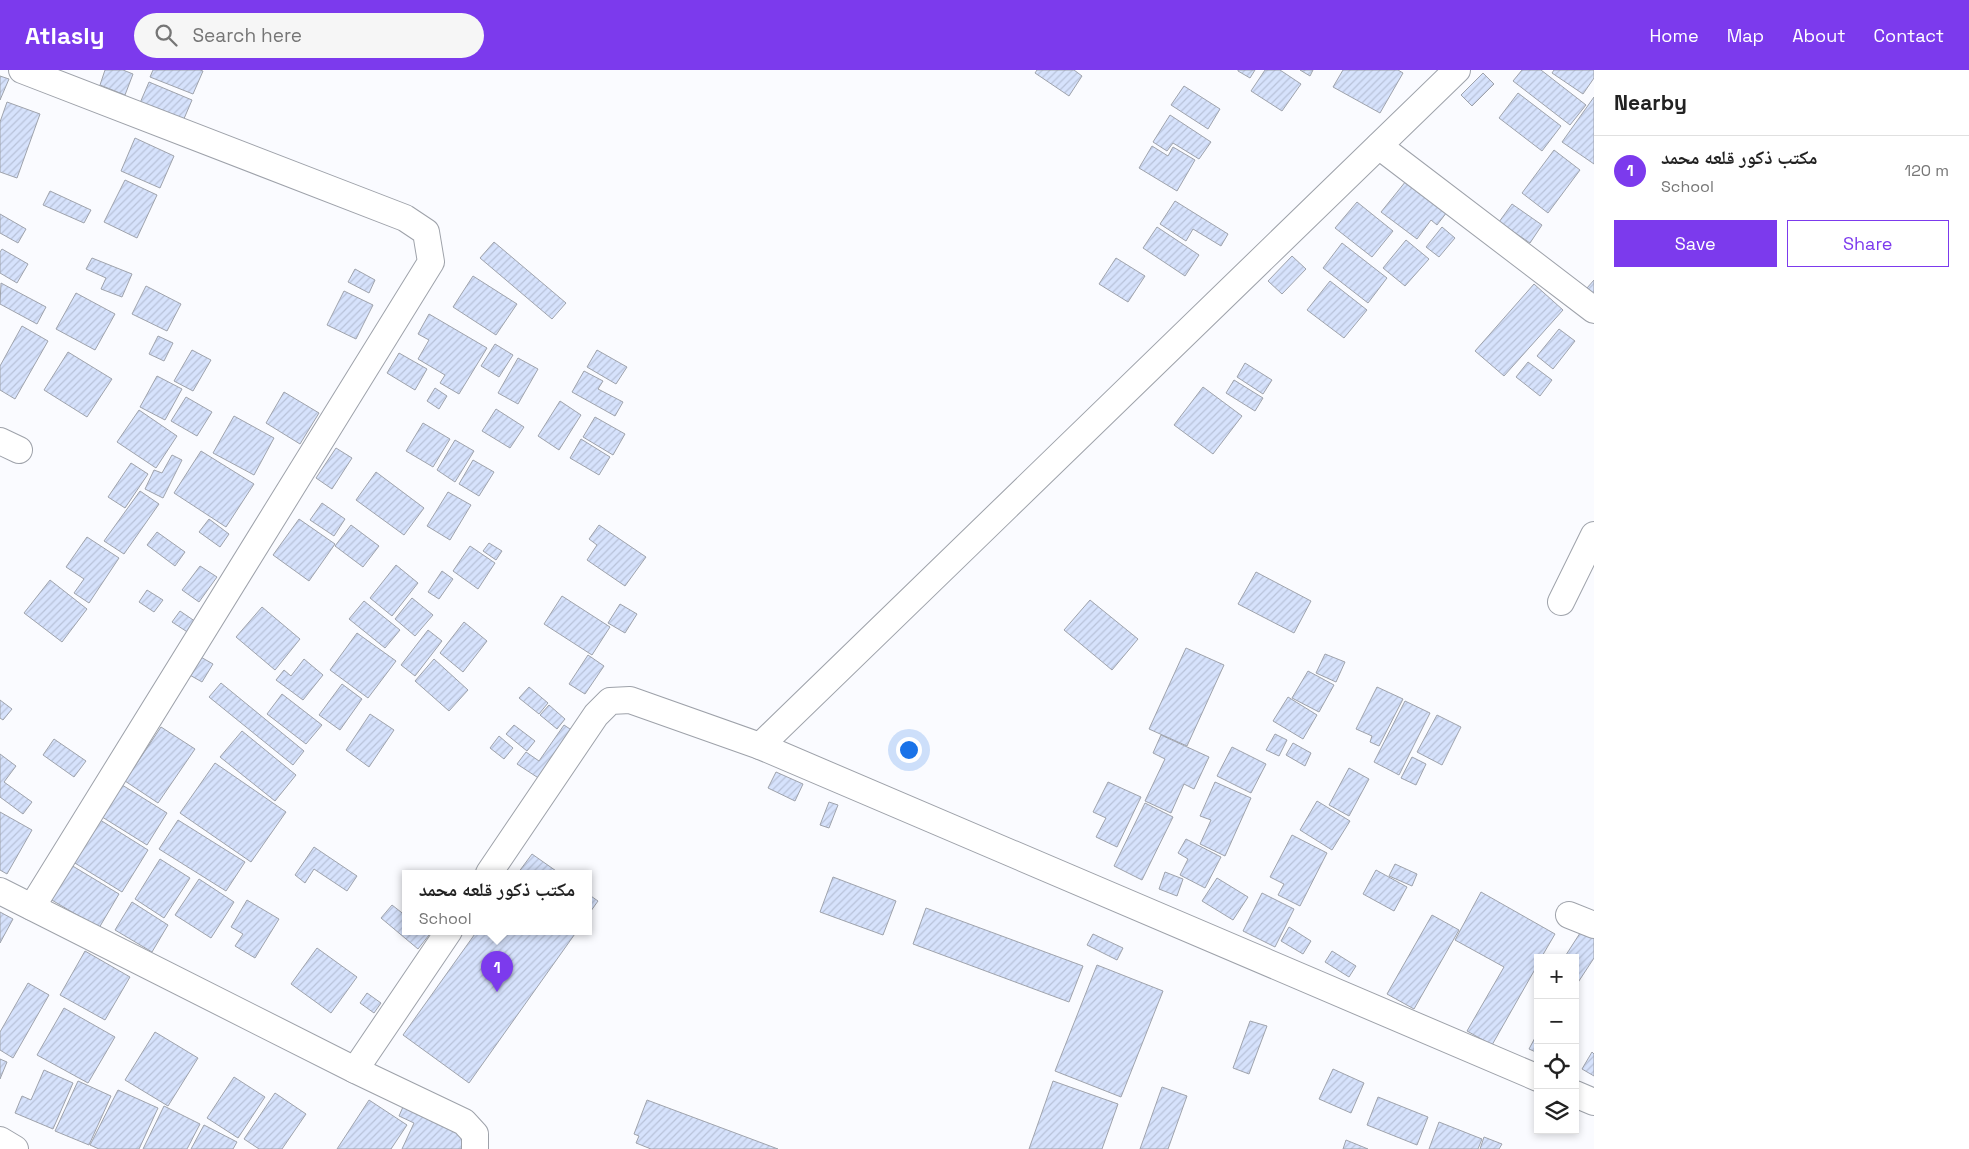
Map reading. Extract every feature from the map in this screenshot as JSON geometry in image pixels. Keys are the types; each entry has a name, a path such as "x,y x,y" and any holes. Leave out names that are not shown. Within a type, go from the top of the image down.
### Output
{"street":[{"path":"22,70 405,218 426,232 431,262 32,907"},
{"path":"760,746 1457,70"},
{"path":"1379,146 1594,310"},
{"path":"1561,602 1594,535"},
{"path":"491,870 596,715 610,701 630,700 760,746 1534,1076"},
{"path":"0,891 355,1070 464,1122 475,1134 475,1149"},
{"path":"1569,915 1594,926"},
{"path":"355,1070 446,935"},
{"path":"1579,1096 1594,1102"},
{"path":"0,1140 14,1149"}],"building":[{"path":"105,70 123,70 133,74 125,95 100,85"},
{"path":"153,70 203,71 193,94 150,77"},
{"path":"1037,70 1074,70 1082,76 1069,96 1035,73"},
{"path":"1238,70 1255,70 1250,78"},
{"path":"1265,70 1280,70 1301,84 1282,111 1251,91"},
{"path":"1300,70 1313,70 1310,76"},
{"path":"1343,70 1398,70 1403,73 1380,113 1333,87"},
{"path":"1522,70 1541,70 1586,105 1570,125 1513,81"},
{"path":"1554,70 1594,70 1594,78 1583,94 1552,73"},
{"path":"1483,73 1494,84 1472,106 1461,95"},
{"path":"0,76 9,79 0,100"},
{"path":"149,82 192,100 183,121 140,103"},
{"path":"1184,86 1220,109 1208,129 1171,105"},
{"path":"1518,93 1561,126 1542,151 1499,118"},
{"path":"1594,97 1594,164 1562,142"},
{"path":"7,102 40,114 17,178 0,172 0,122"},
{"path":"1170,115 1211,142 1199,159 1173,143 1167,151 1153,142"},
{"path":"135,138 174,156 160,188 121,171"},
{"path":"1152,146 1168,156 1173,147 1195,160 1177,191 1139,168"},
{"path":"1554,150 1580,170 1548,213 1522,193"},
{"path":"125,180 157,195 137,238 104,222"},
{"path":"1406,181 1447,212 1437,225 1431,220 1417,239 1381,212"},
{"path":"50,191 91,210 84,223 43,205"},
{"path":"1175,201 1228,234 1221,246 1193,229 1186,241 1160,224"},
{"path":"1357,202 1393,231 1372,257 1335,228"},
{"path":"1512,204 1542,225 1530,243 1499,222"},
{"path":"0,214 26,229 18,243 0,233"},
{"path":"1157,227 1199,255 1185,276 1143,248"},
{"path":"1442,227 1455,238 1439,257 1426,247"},
{"path":"1406,240 1429,259 1405,286 1383,268"},
{"path":"494,242 566,303 552,319 480,258"},
{"path":"1342,243 1387,278 1368,303 1323,268"},
{"path":"2,249 28,264 17,283 0,273 0,252"},
{"path":"1292,256 1306,269 1282,294 1268,281"},
{"path":"92,258 132,274 122,297 101,289 106,278 86,269"},
{"path":"1116,258 1145,276 1128,302 1099,284"},
{"path":"355,269 375,280 369,293 348,282"},
{"path":"473,276 517,304 496,335 453,307"},
{"path":"1594,280 1594,294 1587,288"},
{"path":"1330,281 1367,310 1344,338 1307,310"},
{"path":"1,283 46,307 37,324 0,304"},
{"path":"1534,284 1563,310 1504,376 1475,351"},
{"path":"146,286 181,304 167,331 132,314"},
{"path":"344,291 373,305 356,339 327,325"},
{"path":"76,293 115,314 95,350 56,329"},
{"path":"429,314 487,348 459,394 440,383 445,375 418,359 429,340 418,334"},
{"path":"22,326 48,341 15,399 0,390 0,366"},
{"path":"1559,329 1575,341 1553,369 1537,356"},
{"path":"158,336 173,343 164,361 149,354"},
{"path":"495,344 513,355 499,377 481,366"},
{"path":"192,350 211,360 193,391 174,381"},
{"path":"597,350 627,367 616,384 587,367"},
{"path":"68,352 112,379 87,417 44,390"},
{"path":"399,353 427,369 415,390 387,373"},
{"path":"518,358 538,369 518,404 498,393"},
{"path":"1528,362 1552,380 1540,396 1516,377"},
{"path":"1245,363 1272,380 1263,394 1237,377"},
{"path":"584,371 603,381 598,389 623,402 615,416 572,392"},
{"path":"157,376 182,389 165,420 140,407"},
{"path":"1234,380 1263,398 1255,411 1226,393"},
{"path":"1203,387 1242,416 1213,454 1174,425"},
{"path":"435,388 447,396 439,409 427,401"},
{"path":"284,392 319,413 300,444 266,423"},
{"path":"186,397 212,412 197,436 171,421"},
{"path":"560,401 581,415 559,450 538,436"},
{"path":"496,409 524,427 510,448 482,431"},
{"path":"139,410 177,436 156,468 117,442"},
{"path":"234,416 274,438 254,475 213,453"},
{"path":"595,417 625,434 613,455 583,437"},
{"path":"423,423 450,439 433,467 406,451"},
{"path":"581,439 610,457 599,475 570,458"},
{"path":"455,440 474,451 455,482 437,470"},
{"path":"336,448 352,458 332,489 316,478"},
{"path":"201,451 254,484 226,527 174,493"},
{"path":"172,455 182,460 163,498 145,489 154,470 162,473"},
{"path":"473,460 494,472 479,496 459,484"},
{"path":"131,463 148,474 125,508 108,497"},
{"path":"376,472 424,508 404,535 356,500"},
{"path":"140,491 159,504 124,554 104,541"},
{"path":"448,492 471,505 450,540 427,526"},
{"path":"322,503 345,519 334,536 310,520"},
{"path":"209,519 229,534 220,547 199,532"},
{"path":"299,519 335,544 309,581 273,555"},
{"path":"351,525 379,546 363,567 335,546"},
{"path":"599,525 646,557 625,586 587,560 597,545 589,539"},
{"path":"157,532 185,552 175,566 147,545"},
{"path":"87,537 119,558 89,603 74,593 84,579 66,567"},
{"path":"489,543 502,551 496,560 483,551"},
{"path":"470,546 495,563 478,589 453,571"},
{"path":"396,565 418,583 392,616 370,598"},
{"path":"200,566 217,577 199,602 182,590"},
{"path":"442,571 453,579 439,599 428,592"},
{"path":"1256,572 1311,601 1294,633 1238,604"},
{"path":"50,580 87,609 62,642 24,613"},
{"path":"147,590 163,600 154,612 139,602"},
{"path":"562,596 610,627 592,655 544,624"},
{"path":"412,598 433,615 415,636 395,619"},
{"path":"1090,600 1138,639 1112,670 1064,630"},
{"path":"364,601 400,630 385,648 349,619"},
{"path":"620,604 637,614 625,633 608,623"},
{"path":"262,607 300,639 275,670 236,637"},
{"path":"180,611 199,624 192,635 172,622"},
{"path":"464,622 487,641 463,672 440,653"},
{"path":"428,630 442,641 415,676 401,665"},
{"path":"357,633 396,661 368,698 330,670"},
{"path":"1186,648 1224,665 1187,746 1149,729"},
{"path":"1325,654 1345,662 1336,682 1316,673"},
{"path":"588,655 604,666 585,694 569,684"},
{"path":"199,656 213,664 202,682 188,674"},
{"path":"304,659 323,675 303,700 276,680 284,670 291,676"},
{"path":"434,659 468,690 449,711 415,681"},
{"path":"1308,671 1334,685 1319,712 1292,698"},
{"path":"221,683 304,751 293,765 209,697"},
{"path":"342,684 362,699 340,730 319,715"},
{"path":"529,687 548,703 539,714 519,698"},
{"path":"1377,687 1403,699 1379,746 1370,742 1372,736 1356,729"},
{"path":"282,694 322,725 306,744 267,714"},
{"path":"1288,697 1317,715 1303,739 1273,721"},
{"path":"0,700 12,709 3,720 0,718"},
{"path":"1405,701 1430,713 1399,775 1374,762"},
{"path":"549,705 565,719 557,729 540,715"},
{"path":"370,714 394,730 369,767 346,750"},
{"path":"1437,715 1461,727 1442,765 1417,752"},
{"path":"514,725 535,741 527,751 506,734"},
{"path":"564,725 576,733 543,781 517,764 526,752 539,761"},
{"path":"161,727 195,749 158,803 125,781"},
{"path":"242,731 296,775 275,801 220,757"},
{"path":"1275,734 1287,740 1279,756 1266,750"},
{"path":"1161,735 1209,757 1194,789 1184,784 1171,813 1145,801 1165,759 1153,753"},
{"path":"499,736 513,748 504,759 490,748"},
{"path":"54,739 86,761 74,777 43,755"},
{"path":"1293,743 1311,753 1305,766 1286,755"},
{"path":"1232,747 1266,764 1251,793 1217,776"},
{"path":"0,754 16,766 4,782 32,802 23,814 0,797"},
{"path":"1412,757 1426,764 1416,785 1401,778"},
{"path":"215,763 286,812 251,862 180,813"},
{"path":"1349,768 1369,779 1349,816 1329,805"},
{"path":"776,772 803,784 795,801 768,788"},
{"path":"1108,782 1141,797 1117,847 1096,837 1106,818 1093,812"},
{"path":"1215,782 1251,798 1225,856 1200,844 1211,820 1200,816"},
{"path":"119,783 167,813 147,845 99,815"},
{"path":"1317,801 1350,821 1332,850 1300,830"},
{"path":"829,802 838,805 829,828 820,825"},
{"path":"1145,803 1173,817 1142,880 1114,866"},
{"path":"0,812 32,830 7,874 0,870"},
{"path":"97,818 148,850 122,892 70,860"},
{"path":"178,820 245,862 226,891 159,849"},
{"path":"1292,835 1327,853 1300,906 1278,895 1284,884 1270,877"},
{"path":"1186,839 1221,857 1205,888 1180,875 1188,859 1178,853"},
{"path":"314,847 357,876 347,891 314,869 305,883 295,875"},
{"path":"532,854 555,870 520,870"},
{"path":"160,859 190,878 164,918 135,899"},
{"path":"66,862 119,894 99,928 45,896"},
{"path":"1395,864 1417,874 1412,886 1389,876"},
{"path":"1376,870 1407,887 1394,911 1363,894"},
{"path":"1165,872 1183,879 1177,896 1159,889"},
{"path":"833,877 896,901 883,935 820,912"},
{"path":"1217,878 1248,897 1233,920 1202,901"},
{"path":"199,879 234,902 211,938 175,915"},
{"path":"1481,892 1555,934 1543,954 1534,954 1534,971 1492,1045 1467,1031 1504,967 1455,940"},
{"path":"1262,893 1294,909 1275,947 1243,931"},
{"path":"592,897 598,901 592,909"},
{"path":"247,900 279,919 255,958 235,946 243,934 231,927"},
{"path":"132,902 168,925 152,952 115,930"},
{"path":"392,905 402,913 402,935 429,935 418,949 381,918"},
{"path":"926,908 1083,966 1069,1002 913,944"},
{"path":"0,912 13,919 0,943"},
{"path":"1432,915 1459,930 1414,1009 1387,994"},
{"path":"1289,927 1311,941 1303,954 1281,941"},
{"path":"1582,930 1594,938 1594,958 1579,981 1579,954 1567,954"},
{"path":"1093,934 1123,948 1117,960 1087,945"},
{"path":"474,935 574,935 469,1083 403,1035"},
{"path":"317,948 357,977 331,1013 291,984"},
{"path":"85,951 130,977 105,1020 60,995"},
{"path":"1332,951 1356,966 1349,977 1325,962"},
{"path":"1097,965 1163,991 1121,1097 1055,1071"},
{"path":"28,983 49,995 13,1058 0,1050 0,1032"},
{"path":"367,993 381,1003 374,1013 360,1003"},
{"path":"64,1008 115,1037 88,1083 37,1055"},
{"path":"1250,1021 1267,1026 1249,1074 1233,1068"},
{"path":"155,1032 198,1058 168,1106 125,1080"},
{"path":"1534,1040 1534,1051 1529,1049"},
{"path":"1592,1052 1594,1054 1594,1076 1582,1069"},
{"path":"0,1059 7,1062 0,1079"},
{"path":"1333,1069 1364,1083 1351,1113 1319,1099"},
{"path":"44,1070 73,1083 53,1129 15,1113 22,1096 31,1100"},
{"path":"234,1077 265,1097 238,1138 207,1118"},
{"path":"78,1081 111,1096 89,1145 55,1131"},
{"path":"1053,1081 1118,1104 1102,1149 1029,1149"},
{"path":"1162,1087 1187,1096 1168,1149 1140,1149"},
{"path":"118,1090 158,1108 139,1149 99,1149 90,1145"},
{"path":"275,1093 306,1114 282,1149 259,1149 244,1139"},
{"path":"1378,1097 1428,1117 1417,1145 1367,1125"},
{"path":"369,1100 407,1125 391,1149 337,1149"},
{"path":"406,1100 470,1130 461,1149 402,1149 414,1123 399,1116"},
{"path":"647,1100 778,1149 651,1149 636,1143 639,1136 634,1134"},
{"path":"164,1106 200,1124 187,1149 143,1149"},
{"path":"1439,1122 1482,1139 1478,1149 1429,1149"},
{"path":"204,1125 237,1142 233,1149 191,1149"},
{"path":"1484,1137 1502,1144 1499,1149 1480,1149"},
{"path":"1346,1140 1368,1149 1343,1149"}],"place":[{"name":"مکتب ذکور قلعه محمد","path":"497,992"}]}
